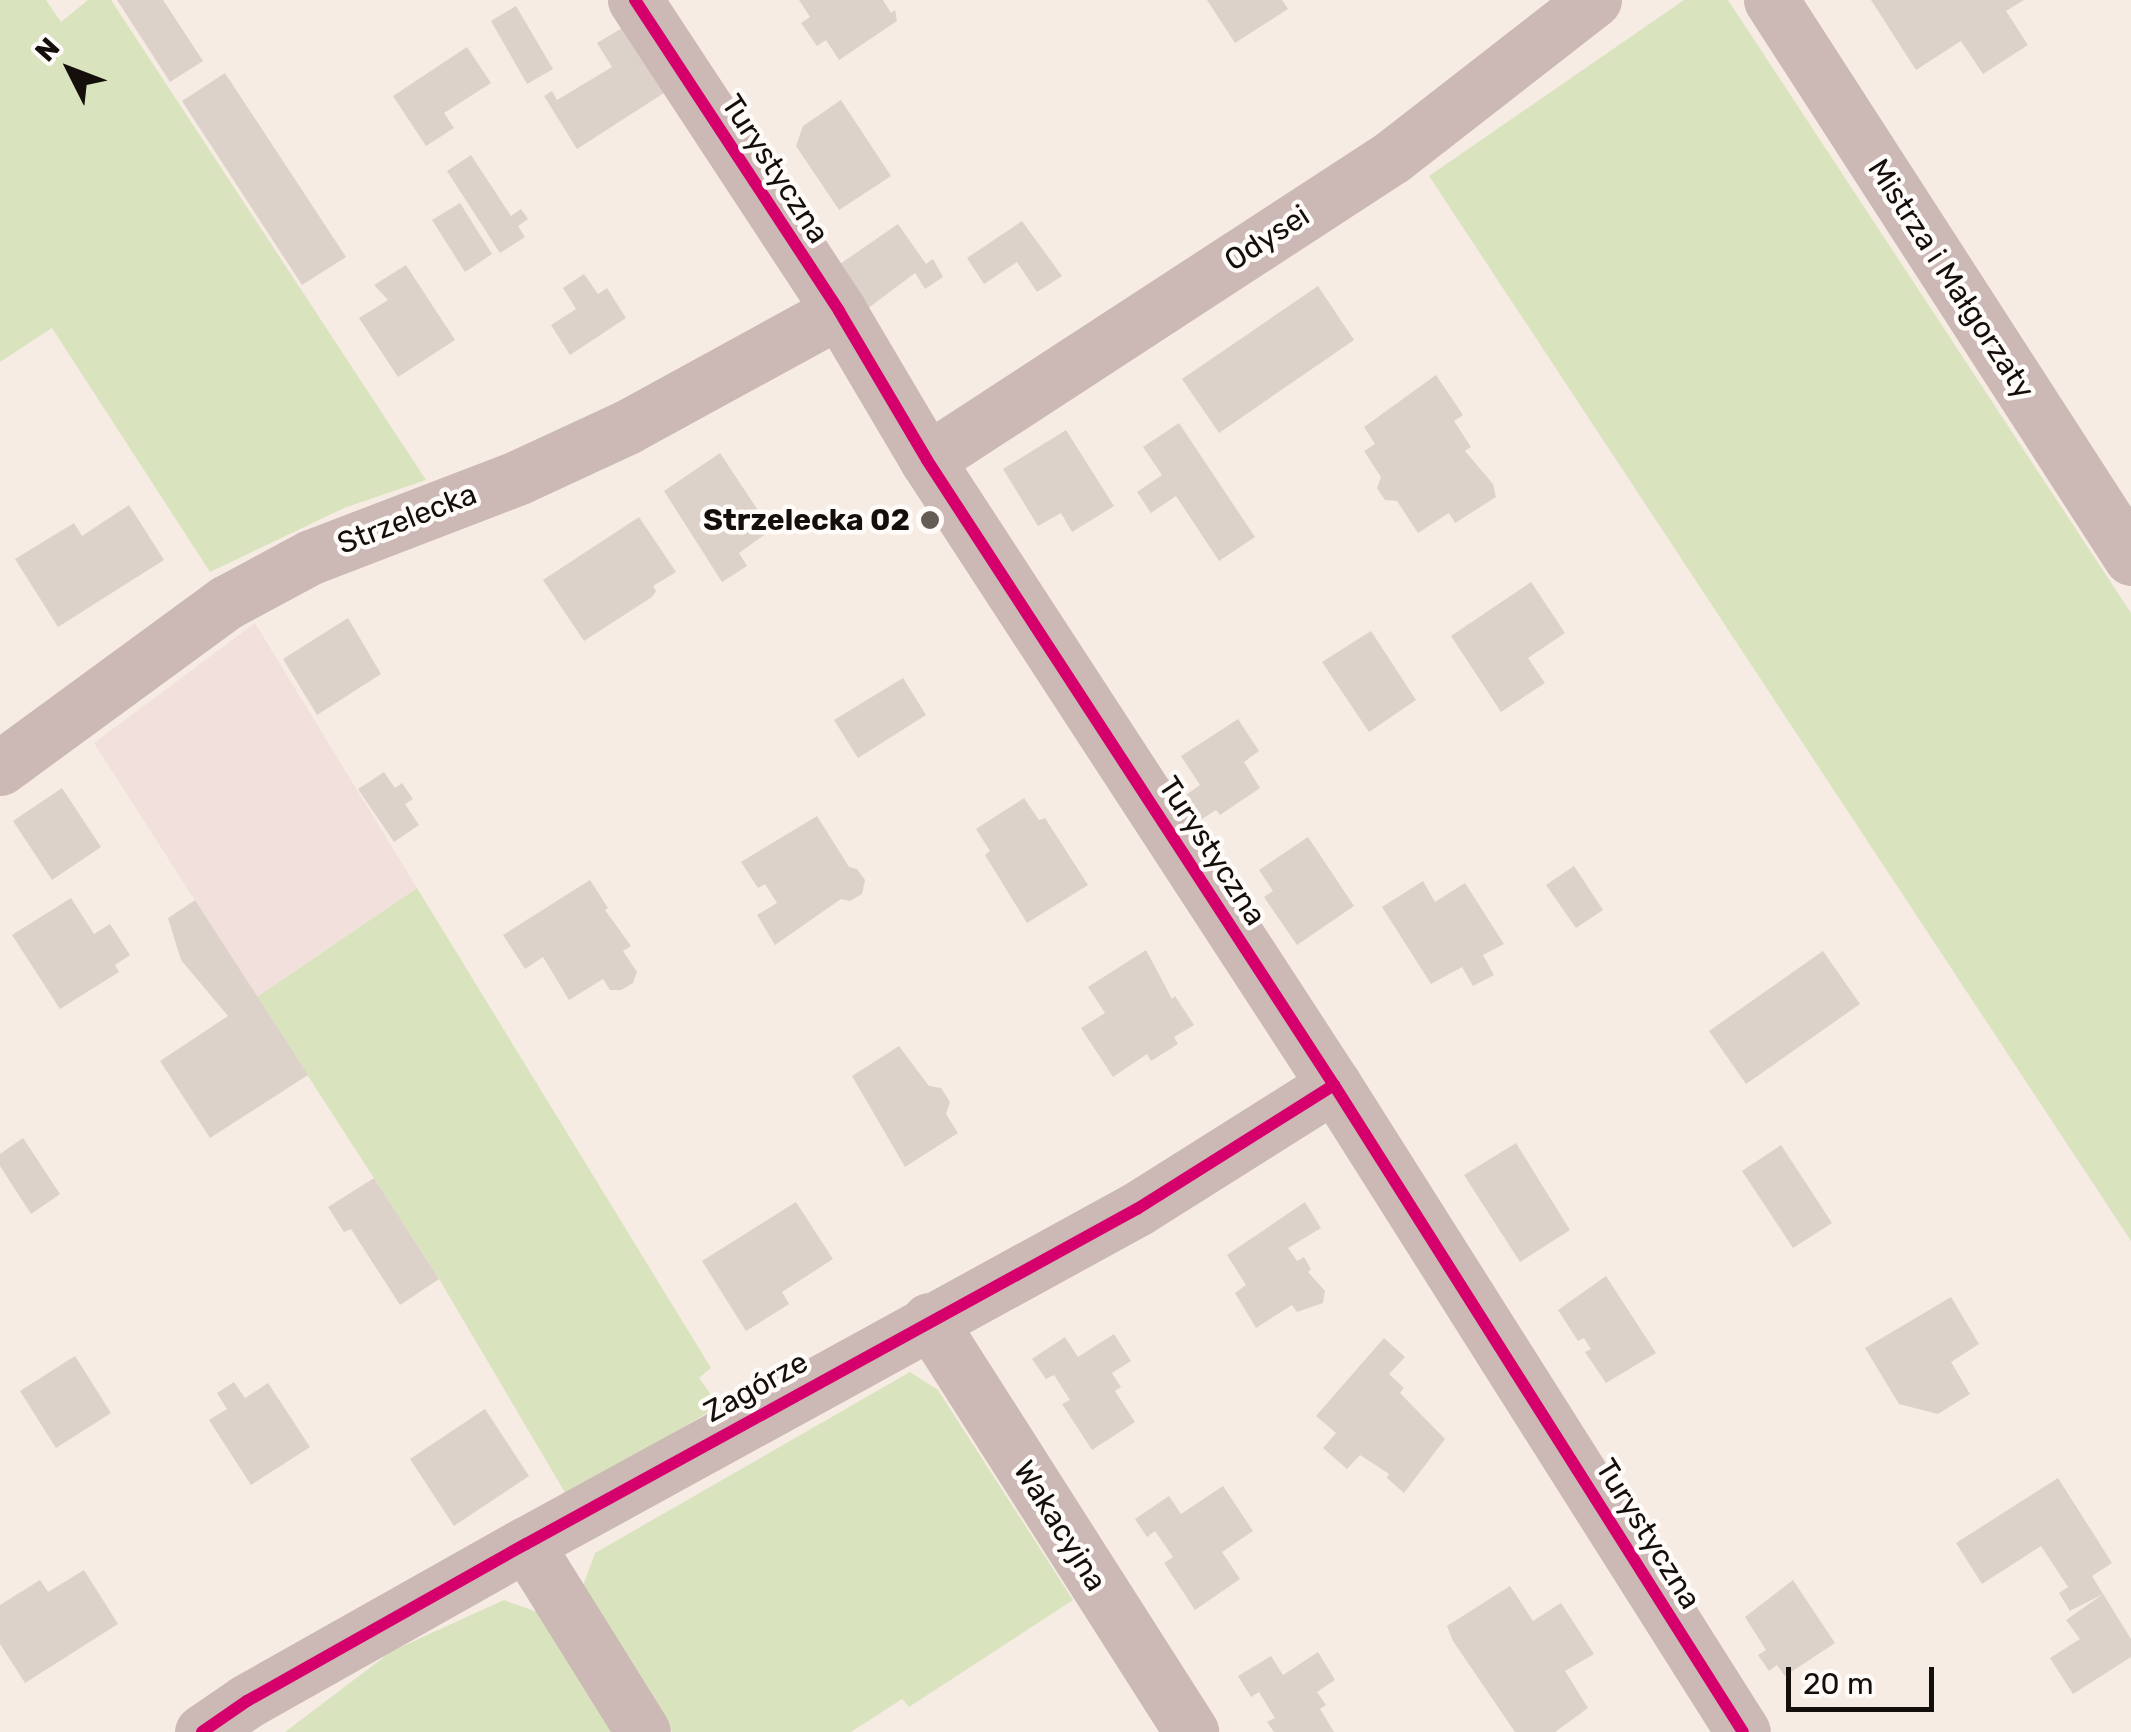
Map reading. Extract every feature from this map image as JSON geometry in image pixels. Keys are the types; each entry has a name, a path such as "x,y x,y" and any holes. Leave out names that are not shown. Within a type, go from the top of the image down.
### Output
{"street":[{"name":"Turystyczna","path":"635,0 839,312 927,460 1334,1085 1744,1732"},
{"name":"Mistrza i Małgorzaty","path":"1770,0 2131,558"},
{"name":"Odysei","path":"927,460 1392,156 1581,3"},
{"name":"Strzelecka","path":"0,768 226,602 388,524 519,478 626,427 839,312"},
{"name":"Zagórze","path":"202,1732 248,1701 526,1544 1136,1209 1334,1085"},
{"name":"Wakacyjna","path":"930,1320 1192,1732"},
{"path":"526,1544 643,1732"}],"shaded area":[{"path":"255,623 417,888 257,997 94,743"}],"green space":[{"path":"0,0 46,0 61,22 88,0 111,0 426,480 344,508 210,572 52,328 0,362"},
{"path":"1684,0 1728,0 2131,613 2131,1241 1429,176"},
{"path":"417,888 711,1368 699,1378 719,1406 567,1496 439,1279 257,997"},
{"path":"910,1372 938,1390 1073,1600 909,1707 902,1699 851,1732 672,1732 582,1588 595,1553"},
{"path":"504,1600 537,1612 611,1732 285,1732 392,1651"}],"building":[{"path":"117,0 163,0 203,61 170,82"},
{"path":"799,0 883,0 891,13 895,10 897,21 839,60 826,40 817,46 801,23 810,17"},
{"path":"1207,0 1282,0 1288,9 1235,43"},
{"path":"1871,0 2024,0 2006,11 2028,45 1983,74 1961,41 1916,70"},
{"path":"516,6 553,69 527,84 491,21"},
{"path":"634,21 664,93 577,149 544,96 552,91 557,100 612,67 597,43"},
{"path":"467,47 491,83 444,113 454,128 426,146 393,96"},
{"path":"225,73 346,257 302,285 182,101"},
{"path":"841,100 891,176 839,210 796,146 803,126"},
{"path":"471,155 511,216 521,209 528,219 518,226 525,237 500,253 447,171"},
{"path":"460,203 492,254 465,272 432,220"},
{"path":"1022,221 1062,276 1037,292 1017,262 984,284 967,258"},
{"path":"898,224 926,264 933,259 943,277 925,289 915,273 867,309 837,266"},
{"path":"406,265 455,340 398,377 359,318 388,300 374,285"},
{"path":"584,274 598,294 607,288 626,318 570,355 551,325 576,309 563,288"},
{"path":"1318,286 1354,340 1219,433 1182,379"},
{"path":"1436,375 1463,415 1454,421 1471,447 1465,451 1493,484 1496,497 1455,523 1449,513 1418,533 1397,501 1385,500 1377,488 1381,477 1364,451 1375,444 1364,427"},
{"path":"1179,423 1255,537 1219,561 1176,496 1151,513 1137,492 1162,475 1143,447"},
{"path":"1066,430 1114,506 1072,532 1061,513 1038,526 1003,469"},
{"path":"720,453 771,530 739,553 747,566 722,582 664,491"},
{"path":"129,505 164,560 58,627 15,559 74,523 82,536"},
{"path":"639,517 676,572 653,586 656,591 652,597 584,641 543,580"},
{"path":"1531,582 1565,633 1528,658 1545,683 1501,712 1451,636"},
{"path":"348,618 381,674 317,715 283,659"},
{"path":"1371,631 1416,700 1369,732 1322,662"},
{"path":"903,678 926,715 858,758 834,720"},
{"path":"1238,719 1259,751 1244,762 1260,788 1220,815 1216,810 1202,819 1186,795 1200,785 1181,756"},
{"path":"384,772 395,788 402,783 413,799 405,804 419,825 394,842 358,789"},
{"path":"62,788 101,847 52,880 13,821"},
{"path":"1024,798 1039,820 1045,818 1088,885 1027,923 985,855 990,851 976,829"},
{"path":"817,816 849,867 857,869 865,880 862,894 850,901 841,899 775,945 757,915 777,903 765,884 758,888 741,862"},
{"path":"1308,837 1354,906 1297,945 1264,897 1273,891 1259,870"},
{"path":"1574,866 1603,910 1576,928 1546,885"},
{"path":"590,880 608,908 605,910 631,946 623,951 637,972 633,983 621,990 610,990 603,979 569,1000 543,957 525,969 503,935"},
{"path":"1423,881 1435,902 1465,883 1504,944 1483,955 1494,975 1473,986 1462,967 1431,984 1382,907"},
{"path":"71,898 94,934 110,924 130,955 115,965 119,972 60,1009 12,935"},
{"path":"195,900 308,1075 210,1138 160,1061 228,1016 181,960 168,918"},
{"path":"1146,950 1172,999 1175,996 1194,1025 1174,1037 1178,1044 1151,1061 1147,1054 1113,1077 1081,1028 1105,1013 1088,987"},
{"path":"1823,951 1860,1004 1746,1084 1709,1031"},
{"path":"899,1046 929,1086 941,1088 950,1102 946,1114 958,1133 905,1167 852,1076"},
{"path":"23,1138 60,1194 31,1214 0,1166 0,1154"},
{"path":"1516,1143 1570,1230 1520,1262 1464,1175"},
{"path":"1781,1145 1832,1223 1793,1248 1742,1171"},
{"path":"374,1178 439,1279 400,1305 351,1229 344,1232 328,1207"},
{"path":"796,1202 833,1259 782,1292 789,1304 746,1331 702,1261"},
{"path":"1305,1202 1321,1228 1288,1248 1297,1261 1304,1257 1311,1269 1308,1272 1325,1291 1323,1303 1297,1312 1292,1305 1256,1328 1235,1293 1246,1285 1227,1255"},
{"path":"1606,1276 1656,1353 1606,1383 1585,1352 1591,1349 1584,1338 1578,1341 1558,1310"},
{"path":"1951,1297 1979,1344 1951,1362 1970,1394 1938,1414 1899,1404 1865,1348"},
{"path":"1114,1334 1131,1361 1112,1373 1121,1387 1115,1391 1135,1422 1092,1450 1062,1404 1070,1400 1054,1375 1046,1379 1032,1359 1065,1337 1078,1357"},
{"path":"1384,1338 1405,1357 1389,1374 1404,1388 1400,1393 1445,1439 1404,1493 1387,1478 1389,1474 1360,1455 1347,1469 1323,1448 1336,1433 1316,1416"},
{"path":"75,1356 111,1413 56,1448 20,1391"},
{"path":"234,1382 245,1398 268,1383 310,1447 251,1485 209,1420 227,1409 217,1393"},
{"path":"485,1409 529,1476 454,1526 410,1459"},
{"path":"2058,1478 2112,1563 2092,1576 2131,1639 2131,1657 2073,1694 2050,1658 2080,1639 2066,1620 2103,1594 2070,1611 2059,1593 2068,1587 2041,1546 1982,1584 1956,1543"},
{"path":"1223,1486 1253,1531 1222,1552 1240,1579 1195,1610 1164,1563 1173,1557 1155,1531 1147,1537 1135,1519 1169,1496 1181,1514"},
{"path":"84,1570 118,1624 25,1683 0,1644 0,1605 40,1580 48,1592"},
{"path":"1793,1580 1835,1643 1785,1676 1777,1665 1769,1671 1758,1655 1766,1650 1745,1617"},
{"path":"1510,1586 1533,1621 1561,1603 1594,1654 1565,1671 1588,1708 1555,1732 1515,1732 1453,1641 1447,1626"},
{"path":"1318,1652 1335,1680 1317,1692 1326,1705 1320,1709 1334,1732 1274,1732 1267,1722 1275,1718 1259,1692 1251,1697 1238,1676 1271,1656 1283,1675"}],"cycle path":[{"path":"635,0 839,311 927,460 1334,1085 1743,1732"},
{"path":"202,1732 247,1701 526,1544 1137,1209 1334,1085"}],"place":[{"name":"Strzelecka 02","path":"930,520"}]}
